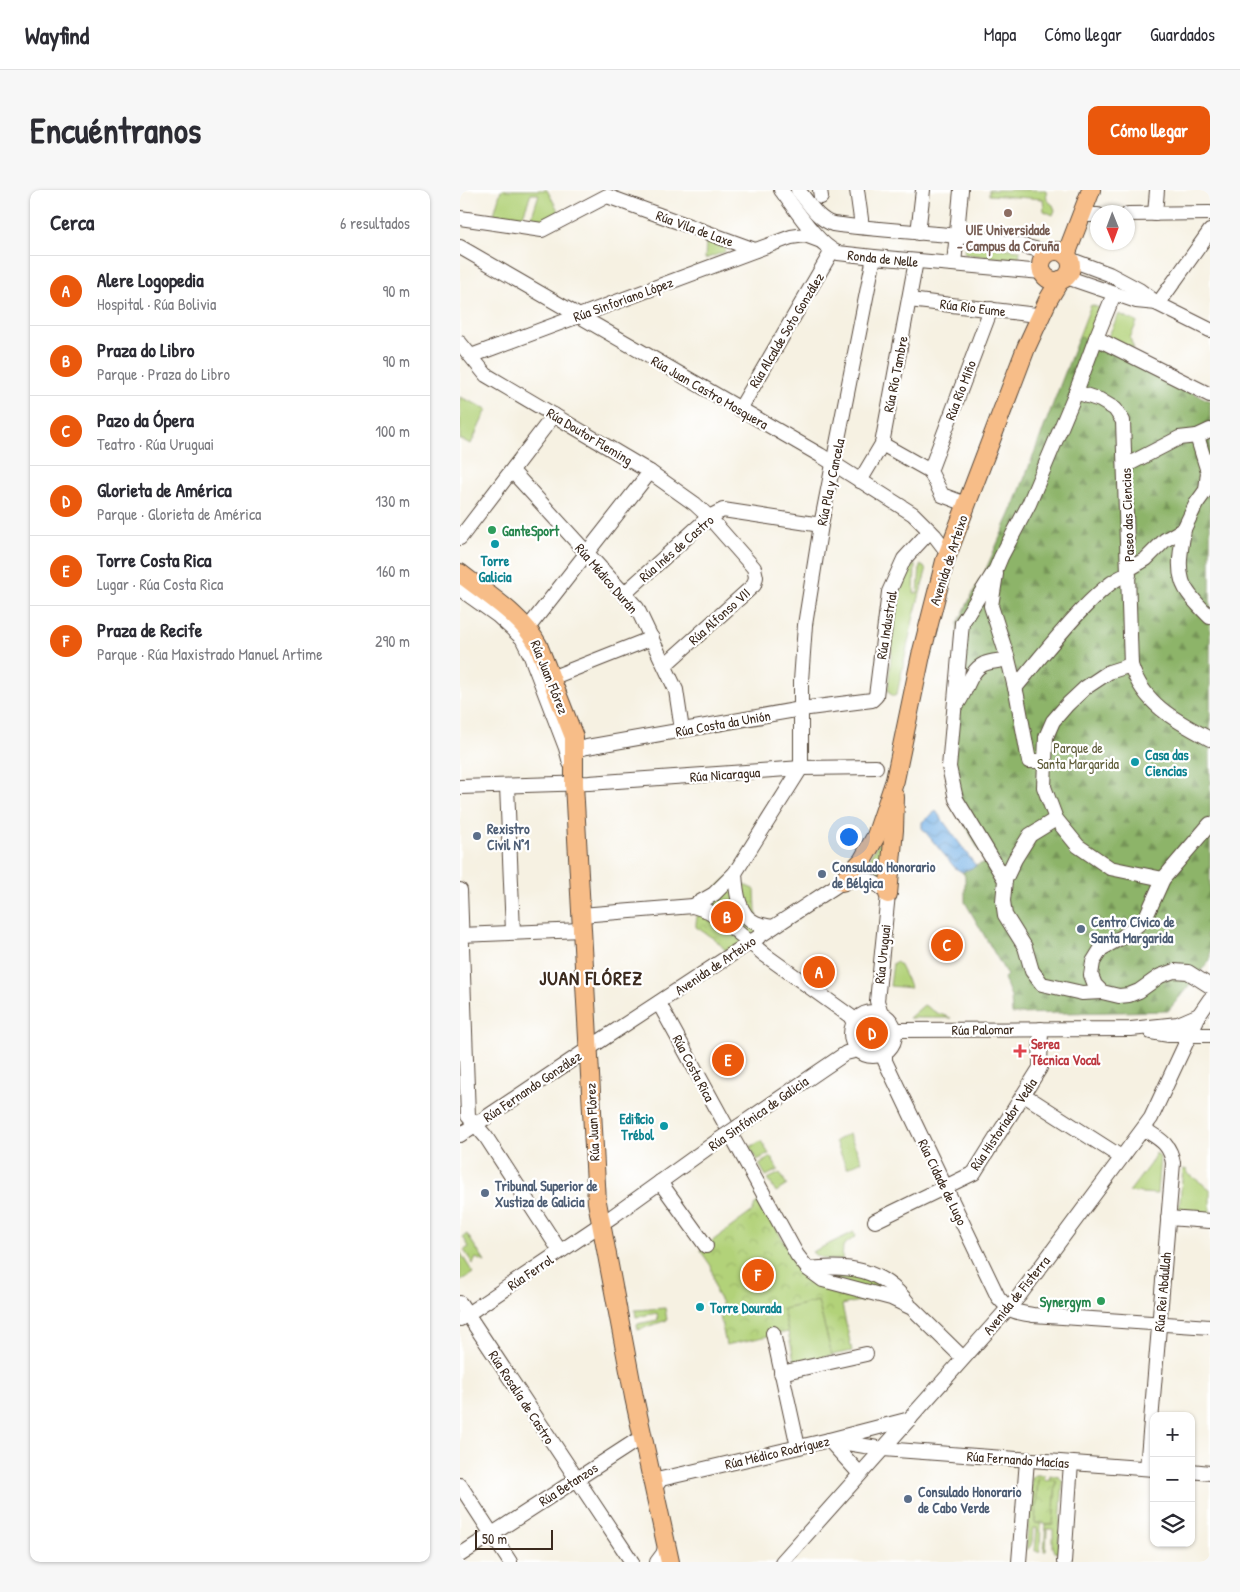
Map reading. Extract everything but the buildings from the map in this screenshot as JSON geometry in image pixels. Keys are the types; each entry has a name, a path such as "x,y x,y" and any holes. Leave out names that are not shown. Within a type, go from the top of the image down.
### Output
{"main road":[{"path":"1061,255 1079,190"},
{"path":"1090,205 1091,190"},
{"path":"1061,255 1071,269 1054,277 1041,268 1043,259 1061,255 1090,215"},
{"name":"Avenida de Arteixo","path":"842,882 862,860 876,836 895,780 933,606 948,553 1037,315 1054,277"},
{"name":"Avenida de Arteixo","path":"1026,348 1048,300 1054,277"},
{"name":"Rúa Juan Flórez","path":"460,573 528,628 538,644 574,737 574,784 597,1202 645,1448 670,1562"},
{"name":"Avenida de Arteixo","path":"888,894 894,830 895,780"}],"street":[{"path":"781,190 827,247"},
{"path":"857,190 861,228"},
{"path":"918,233 923,190"},
{"path":"954,264 961,190"},
{"path":"1154,214 1157,190"},
{"name":"Ronda de Nelle","path":"801,192 817,215 825,221 842,226 956,236 1024,245 1061,255 1109,274 1139,290 1158,304 1210,330"},
{"name":"Rúa Vila de Laxe","path":"463,223 542,230 606,196 755,250"},
{"path":"791,237 797,233 800,226 801,221 798,212"},
{"path":"1135,214 1210,213"},
{"name":"Rúa Alcalde Soto González","path":"740,409 827,247 828,231 833,227 842,226"},
{"path":"1158,304 1210,231"},
{"name":"Rúa Sinforiano López","path":"471,356 791,237 805,235 827,247"},
{"name":"Rúa Juan Castro Mosquera","path":"460,247 740,409 913,514 948,553"},
{"name":"Ronda de Nelle","path":"827,247 844,254 874,258 954,264 1054,277 1136,301 1158,304"},
{"name":"Rúa Pla y Cancela","path":"801,768 802,654 805,625 821,525 874,258"},
{"name":"Rúa Río Tambre","path":"860,481 882,444 916,261"},
{"path":"1005,880 956,799 949,768 962,623 996,569 1029,504 1076,392 1114,294"},
{"name":"Rúa Río Eume","path":"909,300 991,308 1037,315"},
{"name":"Rúa Río Miño","path":"930,471 991,308"},
{"path":"1096,338 1210,396"},
{"path":"460,343 471,356"},
{"name":"Rúa Doutor Fleming","path":"471,356 486,375 650,472 695,504 709,517"},
{"name":"Paseo das Ciencias","path":"1076,392 1100,400 1115,409 1123,421 1131,665"},
{"path":"460,538 554,415"},
{"path":"1125,466 1179,438 1204,433 1208,472 1206,490 1196,504 1184,529 1180,563 1182,581 1196,604 1210,617"},
{"path":"882,444 930,471 942,495 958,501"},
{"name":"Rúa Médico Durán","path":"512,471 636,608 676,690 682,730"},
{"path":"528,628 650,472"},
{"name":"Rúa Inés de Castro","path":"624,594 709,517 723,510 821,525"},
{"name":"Rúa Alfonso VII","path":"665,665 754,585 756,577 754,568 709,517"},
{"path":"1015,688 1086,605 1146,559 1165,540 1184,529"},
{"name":"Rúa Industrial","path":"872,700 876,696 889,592 904,559 930,531"},
{"path":"996,569 991,606 1008,659 1021,712 1029,761 1044,761"},
{"name":"Rúa Juan Flórez","path":"460,588 498,616 522,638 566,748 574,784"},
{"path":"551,678 652,638"},
{"path":"954,705 959,701 979,668 984,664 1008,659"},
{"path":"1163,879 1110,868 1078,846 1056,819 1044,787 1046,736 1053,721 1085,688 1109,672 1131,665 1139,686 1167,714 1210,739"},
{"name":"Rúa Costa da Unión","path":"575,750 801,709 872,700"},
{"name":"Rúa Nicaragua","path":"460,787 574,784 801,768 876,767"},
{"path":"461,935 513,932 693,906 714,894 736,873 801,768"},
{"path":"507,786 513,932"},
{"path":"1056,819 1030,836 1015,859 1005,880 1003,900 1004,915 1024,947 1032,971 1042,984 1082,993 1102,992 1118,996 1129,995 1139,991 1160,976 1174,971 1188,972 1210,986"},
{"path":"1102,992 1095,985 1091,975 1093,962 1100,949 1124,936 1145,918 1163,879 1210,824"},
{"path":"736,873 738,898 748,918 756,923 772,927"},
{"name":"Avenida de Arteixo","path":"588,1048 842,882 864,878 880,885 888,894"},
{"path":"460,890 468,1116 486,1138 558,1248 562,1250"},
{"name":"Rúa Uruguai","path":"881,1013 877,1001 888,894"},
{"path":"693,906 708,911 723,920 749,943 850,1016 854,1023"},
{"name":"Rúa Costa Rica","path":"660,1002 796,1255 808,1269 823,1280 891,1298 912,1308 964,1358"},
{"name":"Rúa Palomar","path":"895,1030 1131,1029 1178,1024 1206,1008"},
{"name":"Avenida de Fisterra","path":"782,1562 1008,1308 1144,1129 1203,1035 1206,1008"},
{"path":"873,1011 881,1013 891,1020 895,1030 893,1042 885,1052 874,1056 863,1053 854,1046 851,1034 854,1023 865,1013 873,1011"},
{"name":"Rúa Historiador Vedia","path":"875,1221 974,1173 1040,1068 1041,1029"},
{"name":"Rúa Palomar","path":"1131,1029 1169,1036 1203,1035"},
{"name":"Rúa Fernando González","path":"460,1135 588,1048"},
{"name":"Rúa Sinfónica de Galicia","path":"600,1225 846,1053 858,1050"},
{"name":"Rúa Cidade de Lugo","path":"885,1052 884,1057 887,1066 945,1187 998,1297 1008,1308"},
{"path":"1024,1095 1121,1157"},
{"name":"Rúa Rei Abdullah","path":"1144,1129 1166,1144 1172,1153 1151,1457"},
{"path":"660,1182 706,1246"},
{"path":"1168,1218 1210,1221"},
{"name":"Rúa Ferrol","path":"463,1312 600,1225"},
{"path":"1008,1308 1033,1315 1210,1327"},
{"name":"Rúa Rosalía de Castro","path":"463,1312 632,1562"},
{"path":"773,1333 798,1447"},
{"path":"782,1373 866,1354"},
{"name":"Rúa Médico Rodríguez","path":"655,1494 656,1486 661,1479 910,1419"},
{"path":"829,1440 860,1474"},
{"name":"Rúa Fernando Macías","path":"829,1440 883,1449 1150,1468"},
{"name":"Rúa Betanzos","path":"460,1555 634,1442 639,1442 645,1448"},
{"path":"1019,1562 1027,1460"},
{"path":"1064,1562 1071,1463"},
{"path":"1195,1471 1210,1473"},
{"path":"460,1485 510,1562"},
{"path":"657,1562 663,1554 666,1544"}],"green space":[{"path":"501,190 547,190 559,212 544,221 531,219 539,194 531,194 522,218 494,214"},
{"path":"989,190 1046,190 1047,200 1053,205 1055,210 1053,215 1044,211 1043,199 989,195"},
{"path":"706,242 725,248 725,252 705,259"},
{"path":"966,246 1020,250 1019,260 965,254"},
{"path":"1091,305 1103,309 1090,342 1079,336"},
{"path":"1119,314 1137,322 1130,338 1134,349 1108,337"},
{"name":"Parque de Santa Margarida","path":"1079,336 1210,401 1210,926 1206,936 1210,939 1210,960 1168,1011 1012,1014 1011,997 1004,978 1007,975 965,902 965,876 962,872 985,862 952,799 958,623 983,576 1015,503"},
{"path":"460,397 487,409 471,444 460,439"},
{"path":"915,564 914,593 918,593 920,565 926,571 897,694 892,696 888,690 895,622 903,584 908,571"},
{"path":"886,828 882,879 870,873 862,872"},
{"path":"728,877 755,890 756,910 761,935 726,951 717,941 696,927 702,905 711,893"},
{"path":"893,963 899,964 911,988 890,986"},
{"path":"924,1005 937,1013 951,1018 909,1018"},
{"path":"868,1024 876,1024 882,1030 882,1038 876,1044 868,1044 862,1038 862,1030"},
{"path":"849,1134 862,1161 847,1168 835,1141"},
{"path":"761,1141 769,1154 757,1160 750,1147"},
{"path":"1156,1153 1160,1156 1157,1194 1129,1192 1150,1164"},
{"path":"771,1157 778,1170 766,1176 759,1164"},
{"path":"1183,1169 1187,1170 1187,1173 1210,1189 1210,1213 1179,1210"},
{"path":"780,1173 787,1185 776,1192 768,1179"},
{"path":"760,1201 802,1272 814,1281 865,1295 861,1303 859,1301 842,1305 852,1351 832,1355 818,1301 783,1309 788,1332 726,1345 720,1316 722,1303 716,1293 711,1266 700,1250 753,1211 755,1204"},
{"path":"854,1232 856,1236 843,1246 842,1260 822,1258 812,1252"},
{"path":"467,1234 485,1262 476,1258 473,1264 464,1250 469,1247 463,1237"},
{"path":"460,1252 473,1273 461,1281 460,1279"},
{"path":"830,1272 865,1275 905,1302 827,1277"},
{"path":"818,1301 832,1355 795,1364 783,1309"},
{"path":"665,1308 667,1320 638,1330 637,1324 658,1320 657,1313 636,1317 635,1310"},
{"path":"1036,1475 1045,1475 1044,1480 1038,1480 1035,1523 1041,1524 1040,1551 1035,1551 1037,1528 1033,1528 1031,1544 1026,1550 1032,1478"},
{"path":"1050,1475 1059,1477 1063,1482 1058,1553 1055,1552 1053,1547 1053,1529 1047,1529 1046,1551 1044,1551 1046,1524 1053,1524 1056,1481 1049,1480"},
{"path":"1038,1479 1056,1480 1053,1524 1035,1523"}],"water":[{"path":"936,811 976,866 962,872 955,868 922,828 922,822"}],"place":[{"name":"UIE Universidade - Campus da Coruña","path":"1008,213"},
{"name":"GanteSport","path":"492,530"},
{"name":"Torre Galicia","path":"495,544"},
{"name":"Casa das Ciencias","path":"1135,762"},
{"name":"Rexistro Civil N°1","path":"477,836"},
{"name":"Consulado Honorario de Bélgica","path":"822,874"},
{"name":"Praza do Libro","path":"727,917"},
{"name":"Centro Cívico de Santa Margarida","path":"1081,929"},
{"name":"Pazo da Ópera","path":"947,945"},
{"name":"Alere Logopedia","path":"819,972"},
{"name":"Glorieta de América","path":"872,1033"},
{"name":"Serea Técnica Vocal","path":"1020,1051"},
{"name":"Torre Costa Rica","path":"728,1060"},
{"name":"Edificio Trébol","path":"664,1126"},
{"name":"Tribunal Superior de Xustiza de Galicia","path":"485,1193"},
{"name":"Praza de Recife","path":"758,1275"},
{"name":"Synergym","path":"1101,1301"},
{"name":"Torre Dourada","path":"700,1307"},
{"name":"Consulado Honorario de Cabo Verde","path":"908,1499"}],"district":[{"name":"JUAN FLÓREZ","path":"591,978"}]}
